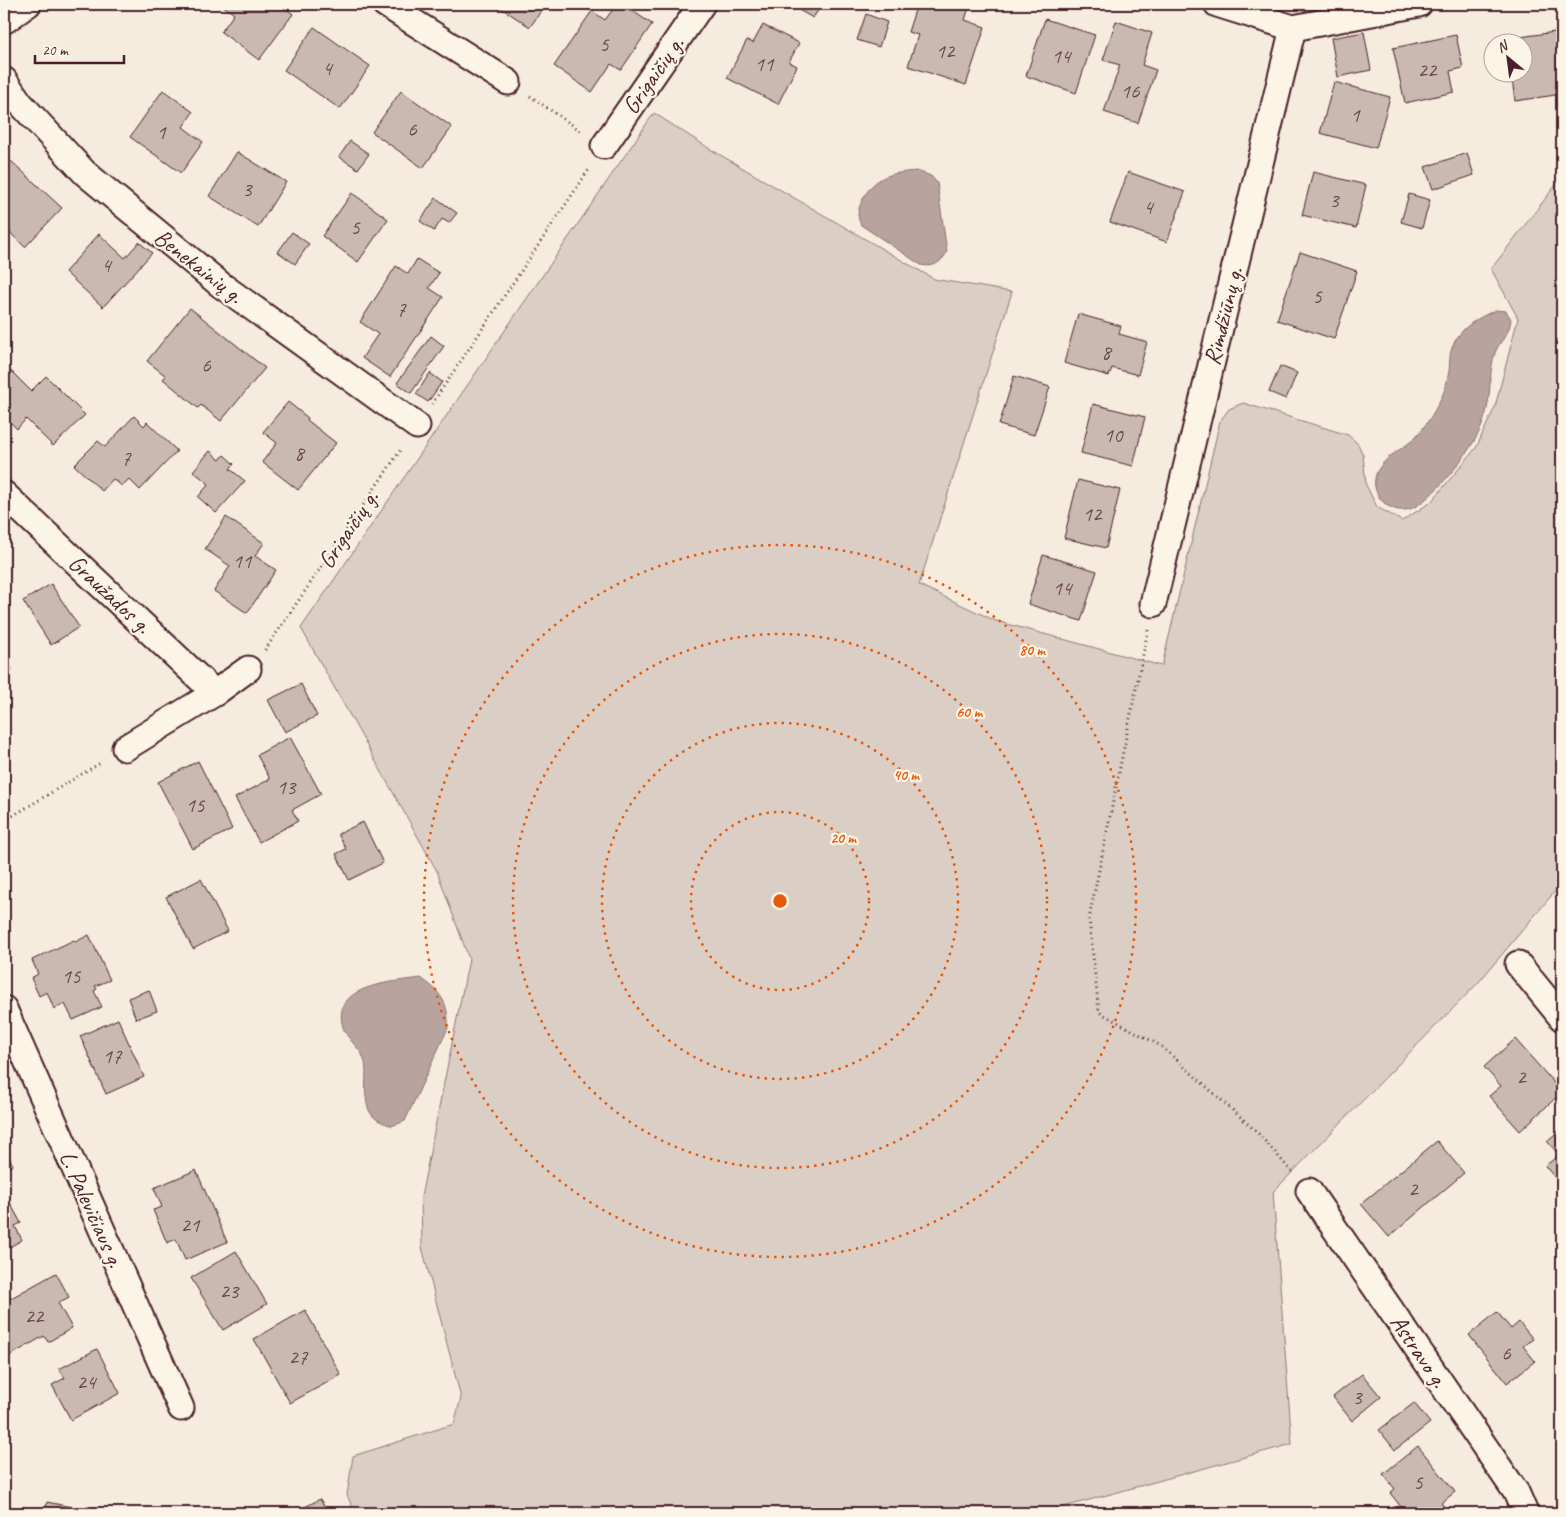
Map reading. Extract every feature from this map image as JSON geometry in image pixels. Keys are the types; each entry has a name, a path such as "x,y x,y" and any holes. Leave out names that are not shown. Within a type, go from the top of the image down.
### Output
{"street":[{"path":"4,21 28,4"},
{"path":"385,4 508,82"},
{"name":"Grigaičių g.","path":"604,146 702,4"},
{"path":"1218,4 1293,28 1419,4"},
{"name":"Rimdžiūnų g.","path":"1153,604 1293,28"},
{"name":"Benekainių g.","path":"4,80 20,103 85,173 221,285 417,426"},
{"name":"Graužados g.","path":"4,494 216,693"},
{"path":"125,748 216,693 248,669"},
{"path":"1518,964 1562,1018"},
{"name":"L. Palevičiaus g.","path":"4,1010 181,1408"},
{"name":"Astravo g.","path":"1309,1191 1516,1492 1525,1513"}],"path":[{"path":"508,82 604,146"},
{"name":"Grigaičių g.","path":"248,669 267,648 604,146"},
{"path":"1153,604 1089,919 1099,1012 1160,1046 1257,1132 1309,1191"},
{"path":"4,821 125,748"}],"shaded area":[{"path":"654,113 710,149 934,279 1012,292 919,585 996,621 1162,666 1220,421 1229,409 1243,403 1348,435 1358,444 1363,455 1366,485 1377,507 1402,521 1431,502 1476,448 1495,407 1518,318 1491,269 1562,177 1562,883 1478,983 1273,1192 1292,1444 1042,1513 355,1513 347,1495 353,1456 454,1424 461,1398 422,1247 421,1197 469,959 437,871 301,628"},
{"path":"917,171 931,176 937,183 947,252 939,262 929,266 921,265 861,225 858,218 863,199 879,180 892,174"},
{"path":"1496,310 1506,311 1511,319 1508,330 1495,353 1487,409 1481,428 1458,464 1438,488 1418,505 1410,509 1394,509 1381,500 1377,493 1375,478 1378,470 1388,458 1414,439 1434,412 1445,390 1451,351 1459,335 1470,324"},
{"path":"421,978 439,993 447,1012 448,1028 405,1121 391,1125 374,1118 369,1111 365,1087 366,1068 364,1059 343,1027 342,1013 346,1002 355,994 367,988 396,981"}],"building":[{"path":"221,4 280,4 293,14 259,60 221,32 234,14"},
{"path":"495,4 546,4 530,27"},
{"path":"617,4 622,4 652,24 621,70 611,64 592,92 554,66 592,11 605,20"},
{"path":"788,4 822,4 813,18"},
{"path":"917,4 970,4 965,20 985,27 966,85 908,66 918,35 908,32"},
{"path":"866,14 887,22 879,47 857,40"},
{"path":"1045,19 1095,35 1076,93 1026,76"},
{"path":"1116,21 1152,33 1142,65 1156,70 1138,123 1104,112 1120,65 1103,60"},
{"path":"763,25 799,43 789,62 797,66 778,104 727,78 747,40 753,43"},
{"path":"314,27 370,66 340,109 284,70"},
{"path":"1562,31 1562,94 1515,101 1512,82 1534,82 1534,35"},
{"path":"1364,32 1371,70 1338,77 1331,38"},
{"path":"1456,35 1463,68 1450,71 1454,92 1405,103 1393,48"},
{"path":"1334,82 1390,97 1376,148 1320,133"},
{"path":"163,90 193,112 183,127 203,142 181,173 130,137"},
{"path":"401,91 452,127 423,168 372,132"},
{"path":"350,141 369,154 358,169 339,157"},
{"path":"237,152 286,182 258,227 209,196"},
{"path":"1467,153 1474,175 1433,189 1425,167"},
{"path":"11,161 62,208 25,247 4,227 4,169"},
{"path":"1128,172 1185,192 1167,242 1110,222"},
{"path":"1313,172 1366,185 1356,228 1302,215"},
{"path":"352,193 388,219 358,262 322,236"},
{"path":"1409,194 1430,200 1422,228 1401,222"},
{"path":"436,198 457,213 449,223 442,219 434,231 420,221"},
{"path":"292,232 309,244 295,264 278,252"},
{"path":"99,234 125,258 139,242 152,253 103,307 65,272"},
{"path":"1300,252 1357,271 1334,339 1277,320"},
{"path":"417,259 439,273 429,288 443,297 390,377 362,358 378,334 360,322 396,266 408,274"},
{"path":"190,308 265,368 221,421 201,405 198,408 163,379 166,376 147,361"},
{"path":"1078,314 1121,326 1119,334 1147,342 1138,375 1112,368 1109,376 1064,363"},
{"path":"431,336 444,346 411,393 397,383"},
{"path":"1280,366 1297,373 1286,399 1269,392"},
{"path":"11,371 31,391 46,376 85,415 53,446 26,419 17,429 4,416 4,379"},
{"path":"430,373 442,382 428,402 416,394"},
{"path":"1014,376 1050,387 1034,435 999,425"},
{"path":"288,402 336,443 298,490 262,462 277,443 263,432"},
{"path":"1093,404 1145,417 1133,466 1081,453"},
{"path":"134,416 144,426 147,422 177,451 140,490 129,479 122,486 113,479 102,491 74,465 98,441 105,447"},
{"path":"210,451 220,460 224,455 234,464 230,469 245,481 216,513 198,497 209,484 193,471"},
{"path":"1078,480 1120,490 1106,548 1064,538"},
{"path":"226,517 264,543 255,556 276,570 247,613 214,591 230,566 205,549"},
{"path":"1043,555 1097,571 1081,621 1028,604"},
{"path":"51,584 79,627 51,645 23,601"},
{"path":"4,655 12,669 4,674"},
{"path":"301,684 317,716 285,732 268,700"},
{"path":"290,737 321,794 292,810 298,821 259,842 235,798 270,779 257,755"},
{"path":"198,761 232,829 193,849 158,782"},
{"path":"363,822 383,863 349,880 336,854 346,849 338,834"},
{"path":"201,879 228,931 193,949 166,897"},
{"path":"89,935 110,980 95,986 97,989 94,991 102,1007 73,1020 65,1004 54,1009 47,992 39,996 31,978 38,974 32,960"},
{"path":"149,990 157,1011 136,1019 128,998"},
{"path":"118,1019 144,1077 106,1094 80,1036"},
{"path":"1515,1039 1562,1092 1520,1131 1489,1096 1501,1086 1484,1067"},
{"path":"1562,1128 1562,1186 1545,1166 1559,1155 1547,1141"},
{"path":"1437,1141 1464,1173 1389,1237 1361,1204"},
{"path":"4,1147 13,1165 4,1170"},
{"path":"196,1170 227,1242 185,1260 176,1239 167,1243 153,1210 162,1207 154,1188"},
{"path":"4,1192 21,1223 15,1226 22,1240 4,1250"},
{"path":"236,1251 267,1304 223,1330 191,1278"},
{"path":"56,1273 69,1297 58,1303 72,1328 48,1342 44,1336 4,1359 4,1302"},
{"path":"305,1310 341,1375 290,1403 254,1339"},
{"path":"1497,1312 1511,1329 1519,1322 1533,1339 1523,1346 1535,1361 1507,1383 1469,1335"},
{"path":"97,1349 120,1393 71,1420 52,1385 65,1378 59,1369"},
{"path":"1362,1374 1381,1397 1352,1421 1333,1397"},
{"path":"1414,1403 1430,1423 1395,1450 1379,1430"},
{"path":"1418,1446 1455,1492 1441,1503 1447,1510 1443,1513 1406,1513 1390,1493 1395,1489 1383,1474"},
{"path":"320,1499 328,1513 303,1513 301,1509"},
{"path":"47,1502 100,1513 45,1513"}]}
